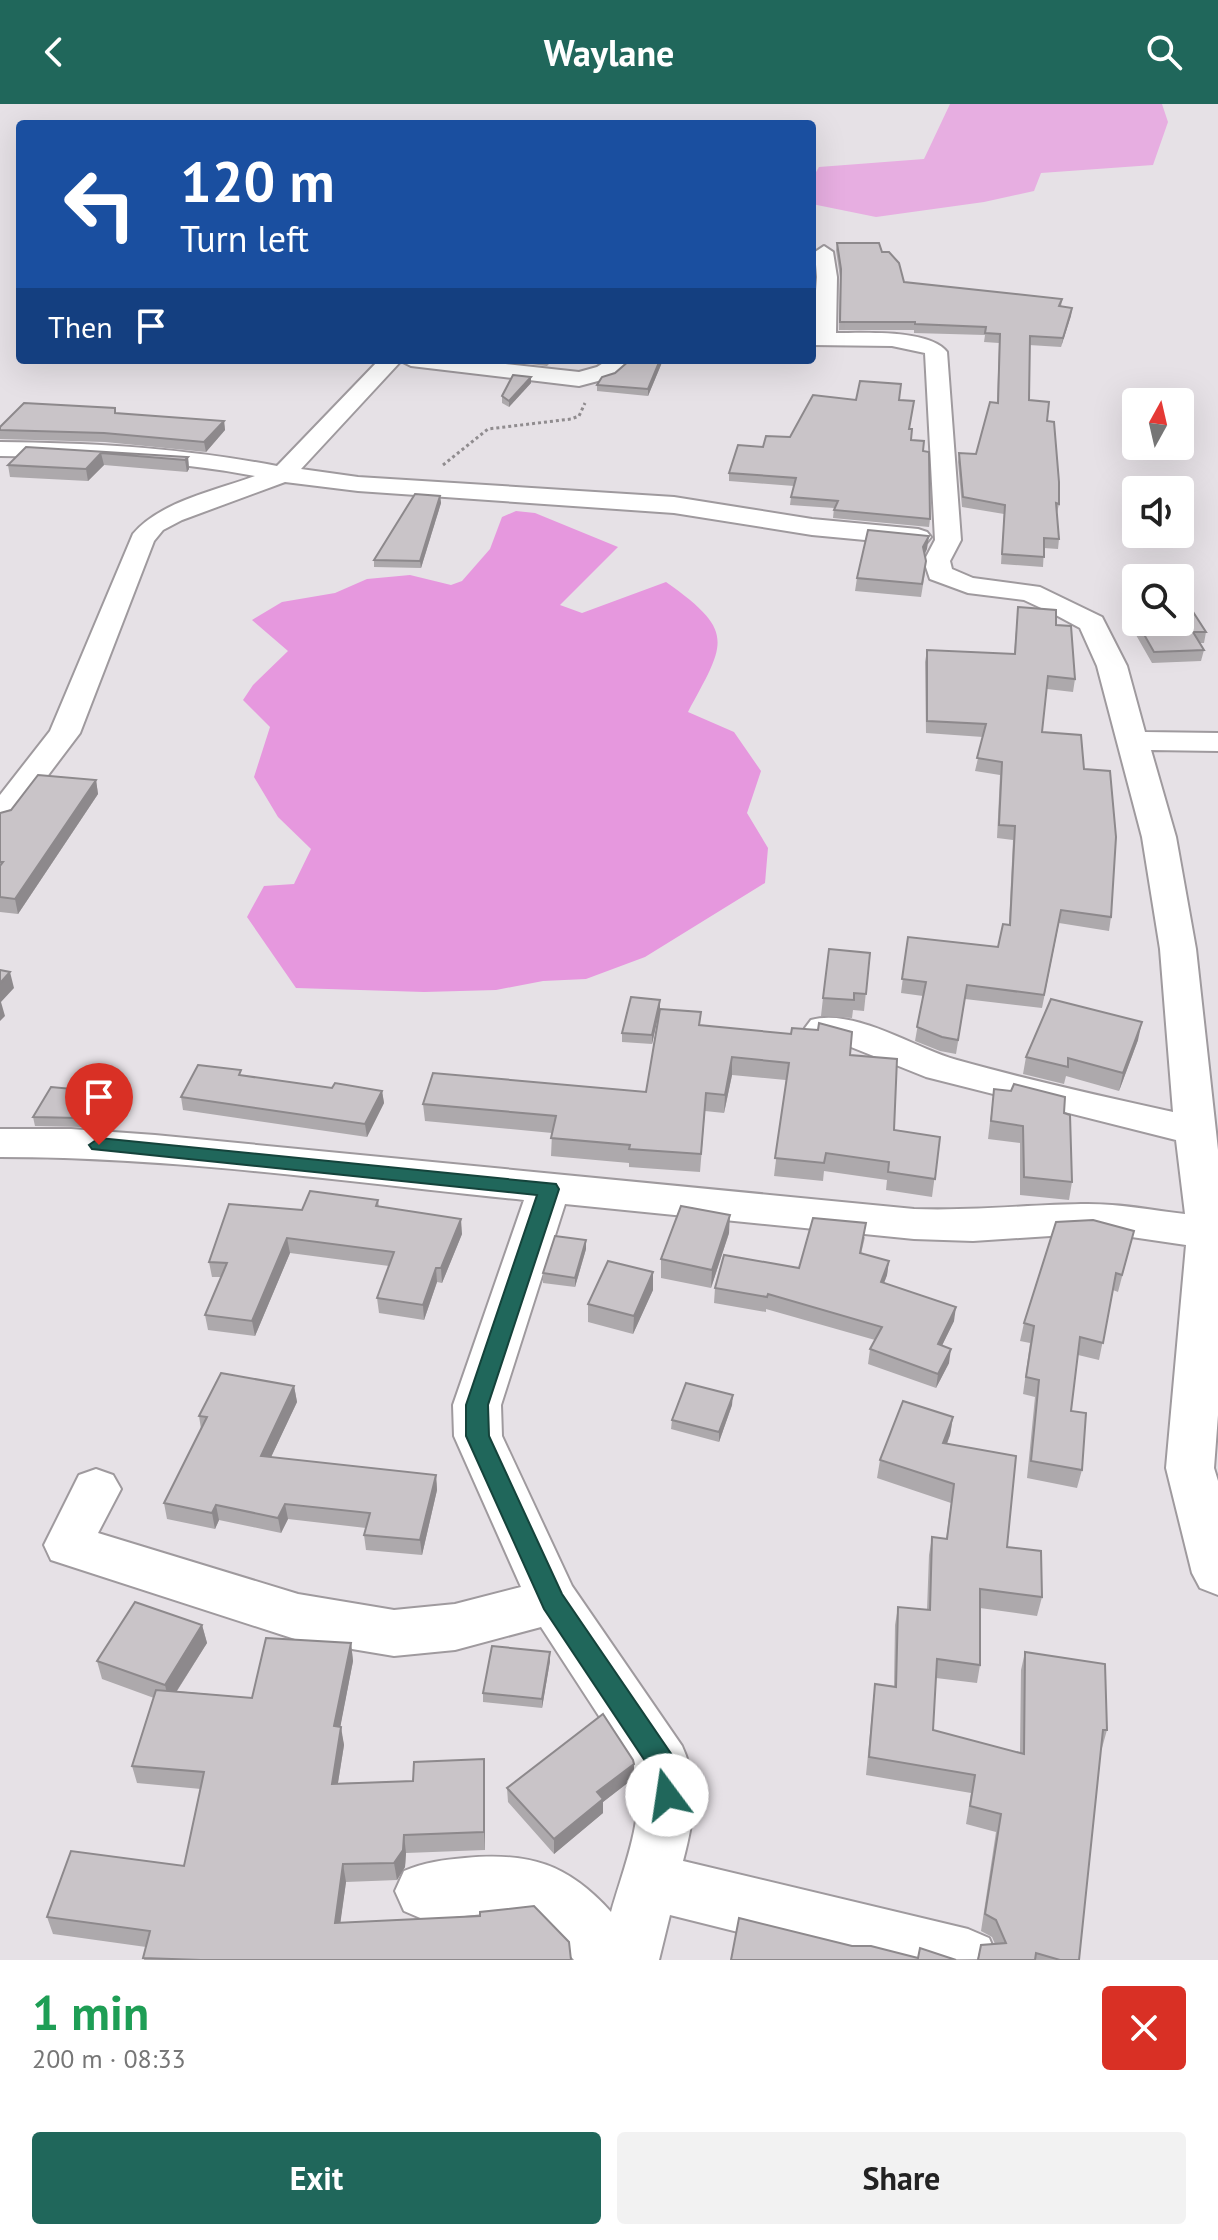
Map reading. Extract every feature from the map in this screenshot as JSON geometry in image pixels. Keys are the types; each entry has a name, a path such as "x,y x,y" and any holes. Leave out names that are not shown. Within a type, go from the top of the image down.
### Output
{"street":[{"path":"824,252 827,277 818,339 905,340 926,345 936,352 948,540 937,561 939,573 968,585 1030,593 1092,623 1112,666 1159,837 1178,949 1195,1131 1209,1233 1190,1468 1218,1573"},
{"path":"0,816 65,733 142,539 154,525 173,515 283,474 387,364"},
{"path":"451,364 589,378 620,364"},
{"path":"0,449 99,450 196,458 283,474 414,489 674,505 812,527 948,540"},
{"path":"1132,741 1218,742"},
{"path":"824,1028 871,1038 909,1057 965,1075 1195,1131"},
{"path":"0,1143 71,1143 155,1149 914,1224 973,1226 1081,1219 1118,1220 1209,1233"},
{"path":"549,1189 515,1284 475,1418 485,1455 553,1601 662,1764 667,1779 667,1795 649,1881 629,1960"},
{"path":"96,1489 69,1545 298,1617 394,1633 455,1627 553,1601"},
{"path":"649,1881 968,1959"},
{"path":"425,1891 511,1886 538,1890 557,1899 614,1960"}],"path":[{"path":"414,489 482,431 579,416 583,412 589,378"}],"shaded area":[{"path":"950,104 1162,104 1168,122 1153,165 1041,173 1034,191 984,202 876,217 816,205 816,172 819,167 924,159"},
{"path":"516,511 535,513 618,547 560,605 582,613 666,582 705,614 714,627 718,640 716,654 688,712 734,732 761,771 747,813 768,848 765,883 645,957 586,979 543,981 496,990 424,992 296,988 247,917 264,886 294,884 311,849 278,817 254,777 270,727 243,700 253,685 288,651 252,620 282,602 335,593 367,579 410,575 451,585 462,581 490,549 502,517"}],"building":[{"path":"837,243 879,243 882,252 889,252 899,263 904,282 1062,299 1059,306 1072,308 1063,338 1030,336 1029,400 1049,402 1047,421 1054,422 1059,482 1059,504 1056,503 1059,539 1044,538 1044,557 1002,554 1005,505 963,497 959,453 976,454 990,402 998,403 1000,334 985,333 986,327 915,322 840,322 841,269"},
{"path":"625,364 658,364 648,389 597,385 602,377 615,373"},
{"path":"513,375 531,377 509,401 502,396"},
{"path":"860,381 901,384 899,400 914,401 909,429 912,429 911,440 924,441 923,451 929,452 930,519 834,510 838,501 791,497 796,478 729,473 738,445 763,447 766,436 790,437 813,395 856,400"},
{"path":"24,403 115,408 115,413 224,421 204,442 104,433 0,430"},
{"path":"26,447 188,457 185,460 101,453 86,469 8,465"},
{"path":"415,494 440,496 420,561 374,560"},
{"path":"868,530 929,536 923,547 926,561 922,584 857,578"},
{"path":"1018,607 1056,610 1056,625 1071,626 1075,679 1048,676 1042,732 1081,735 1084,769 1110,771 1116,837 1111,917 1061,910 1044,995 967,985 958,1040 917,1027 926,982 902,979 908,937 998,947 1003,924 1010,925 1015,826 999,825 1002,762 977,758 986,724 927,721 927,650 1015,654"},
{"path":"1194,613 1206,632 1194,632"},
{"path":"1194,634 1204,650 1154,652 1145,636"},
{"path":"38,775 96,780 15,899 0,897 0,866 3,862 0,862 0,813 11,810"},
{"path":"829,949 870,953 866,994 854,993 854,1000 823,998"},
{"path":"0,970 10,972 0,983"},
{"path":"631,997 660,1000 652,1035 622,1033"},
{"path":"1051,999 1142,1022 1123,1073 1068,1058 1068,1067 1026,1057"},
{"path":"660,1009 701,1012 699,1025 791,1034 792,1028 818,1030 819,1023 852,1032 850,1055 897,1059 894,1130 940,1137 935,1179 888,1172 889,1162 826,1153 824,1163 775,1158 789,1063 732,1057 725,1095 706,1093 701,1154 629,1149 630,1145 551,1138 556,1116 423,1104 433,1073 646,1092"},
{"path":"198,1065 241,1070 239,1075 332,1088 335,1083 382,1091 365,1124 181,1097"},
{"path":"1014,1084 1065,1097 1064,1113 1070,1115 1072,1182 1024,1177 1023,1126 991,1121 994,1089 1011,1091"},
{"path":"51,1087 94,1091 79,1118 33,1117"},
{"path":"310,1191 378,1200 376,1206 461,1219 441,1268 436,1268 423,1305 377,1298 394,1252 287,1238 252,1321 205,1315 227,1263 209,1262 229,1204 302,1210"},
{"path":"681,1206 730,1215 712,1270 661,1259"},
{"path":"813,1218 866,1223 860,1253 889,1261 881,1282 956,1307 938,1344 951,1349 938,1374 870,1349 882,1327 768,1294 767,1297 715,1288 724,1255 799,1268"},
{"path":"1093,1220 1134,1231 1122,1275 1116,1273 1103,1343 1080,1337 1071,1411 1086,1413 1082,1470 1031,1461 1039,1380 1026,1377 1034,1326 1024,1323 1056,1222"},
{"path":"555,1236 586,1240 575,1278 543,1273"},
{"path":"608,1261 653,1272 634,1316 588,1304"},
{"path":"221,1373 294,1386 261,1456 436,1475 420,1540 364,1535 370,1513 285,1504 278,1518 216,1505 212,1513 164,1503 207,1417 199,1416"},
{"path":"686,1383 733,1395 719,1432 672,1420"},
{"path":"903,1401 953,1417 943,1443 1016,1456 1007,1547 1041,1551 1042,1597 980,1589 980,1665 937,1659 933,1730 1024,1754 1025,1652 1105,1664 1107,1730 1103,1730 1079,1960 1060,1960 1036,1953 1035,1960 978,1960 981,1945 1006,1943 996,1920 985,1914 1001,1814 970,1806 975,1775 869,1757 875,1684 896,1687 898,1607 930,1610 932,1537 947,1539 954,1484 880,1460"},
{"path":"135,1602 202,1625 165,1685 97,1661"},
{"path":"266,1638 351,1643 334,1726 341,1727 332,1784 413,1781 414,1762 484,1759 484,1832 404,1835 403,1850 394,1863 343,1864 335,1923 480,1916 480,1912 534,1906 569,1942 571,1960 143,1958 150,1931 47,1917 71,1851 184,1866 204,1772 132,1766 156,1690 252,1698"},
{"path":"492,1646 550,1652 542,1699 483,1693"},
{"path":"603,1714 634,1764 597,1792 603,1799 554,1839 507,1788"},
{"path":"739,1918 852,1946 871,1946 918,1958 920,1948 956,1960 731,1960"}],"route":[{"path":"99,1145 549,1189 477,1405 475,1418 478,1436 553,1601 662,1764 667,1779 667,1795"}]}
